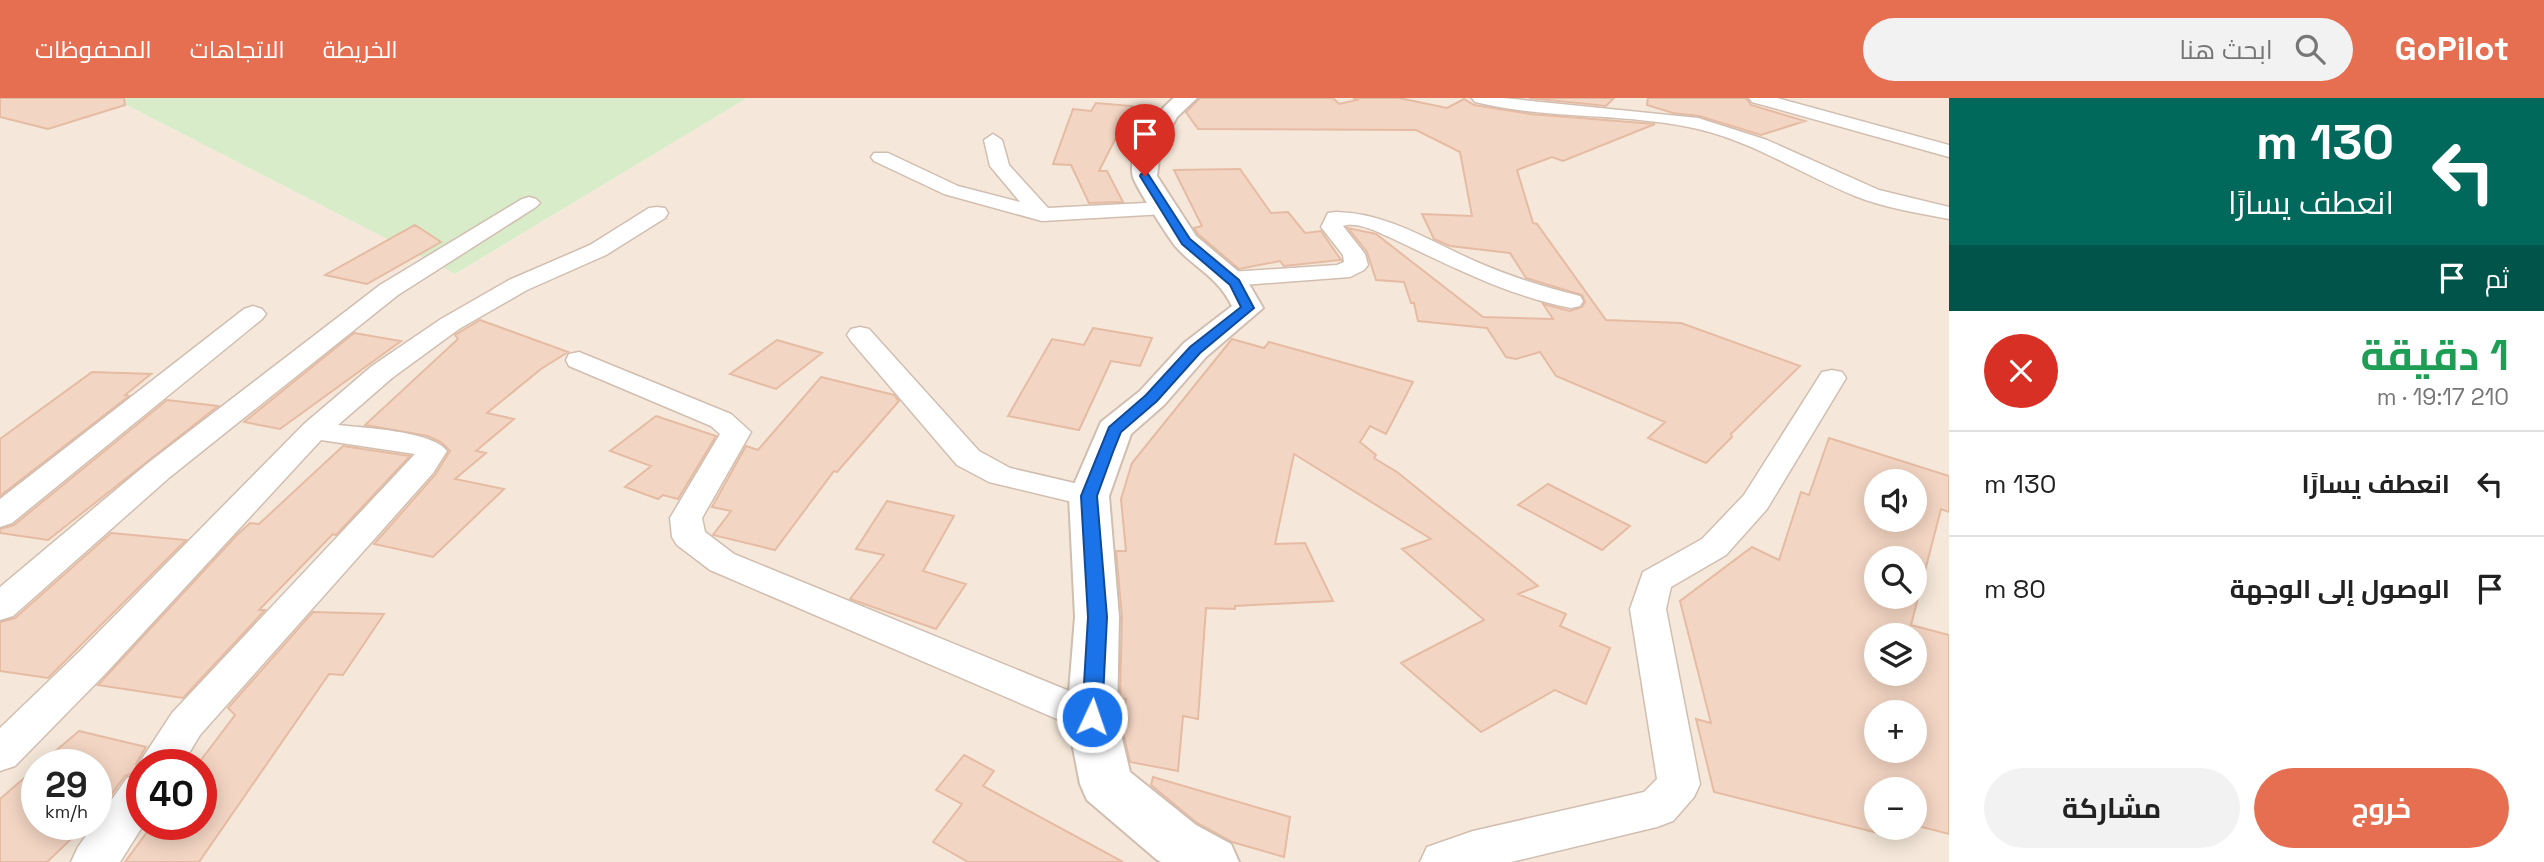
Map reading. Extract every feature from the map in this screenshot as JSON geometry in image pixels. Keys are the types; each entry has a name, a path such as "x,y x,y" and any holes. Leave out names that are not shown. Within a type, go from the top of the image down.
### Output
{"street":[{"path":"1187,98 1168,113 1149,148 1145,176 1186,241 1235,283 1248,308 1195,350 1152,398 1114,430 1089,496 1097,617 1092,717 1106,784 1176,842 1211,862"},
{"path":"1481,98 1545,110 1642,115 1700,124 1767,146 1864,192 1949,213"},
{"path":"1588,98 1690,117 1700,124"},
{"path":"1758,98 1949,151"},
{"path":"993,140 1000,166 1042,215"},
{"path":"881,157 951,190 1042,215 1165,208"},
{"path":"0,607 159,470 389,290 529,203"},
{"path":"0,754 94,661 314,430 382,372 450,324 518,285 598,250 657,213"},
{"path":"1230,279 1342,272 1356,265 1354,254 1332,227 1336,218 1354,217 1377,222 1491,278 1539,296 1571,301"},
{"path":"0,516 253,314"},
{"path":"860,335 968,458 1000,475 1089,496"},
{"path":"579,360 721,420 736,432 687,518 689,537 722,562 1092,717"},
{"path":"1443,862 1473,851 1657,808 1679,784 1648,609 1655,581 1714,547 1756,502 1832,378"},
{"path":"170,749 186,724 422,466 432,451 421,446 314,430"},
{"path":"94,862 126,815"}],"shaded area":[{"path":"0,98 113,98 455,274 747,98 1949,98 1949,862 0,862"}],"green space":[{"path":"113,98 747,98 455,274"}],"building":[{"path":"0,98 124,98 125,105 48,129 0,117"},
{"path":"1200,98 1333,98 1339,104 1357,100 1353,98 1399,98 1447,108 1464,99 1474,105 1530,114 1655,124 1563,161 1552,157 1517,170 1533,223 1537,224 1606,320 1681,323 1800,366 1731,434 1732,437 1706,463 1648,438 1665,422 1556,376 1540,352 1516,359 1506,357 1487,328 1418,321 1414,303 1411,303 1404,282 1376,280 1367,252 1348,228 1376,234 1483,317 1553,319 1543,304 1570,311 1582,307 1585,302 1582,295 1526,278 1510,253 1450,246 1434,239 1422,214 1472,216 1460,152 1416,130 1198,129 1186,112"},
{"path":"1529,98 1614,98 1606,106"},
{"path":"1648,98 1746,98 1751,105 1805,121 1761,135 1699,116 1673,113 1647,105"},
{"path":"1096,103 1132,106 1099,171 1107,171 1123,202 1089,203 1071,165 1053,164 1073,109 1091,111"},
{"path":"1240,169 1271,213 1288,212 1305,233 1321,231 1341,260 1284,266 1280,261 1239,269 1198,234 1194,228 1202,226 1174,170"},
{"path":"415,225 441,242 367,284 325,275"},
{"path":"480,320 568,352 541,369 487,413 514,419 476,451 486,453 455,479 504,489 433,557 374,544 435,475 450,451 441,442 428,436 365,425 458,339 455,335"},
{"path":"1093,328 1152,338 1140,366 1111,361 1079,430 1008,416 1052,339 1084,345"},
{"path":"354,333 401,341 280,429 244,422"},
{"path":"1232,339 1264,348 1269,342 1413,382 1386,434 1370,426 1360,442 1376,455 1374,458 1397,472 1538,586 1518,594 1566,614 1560,626 1610,648 1586,704 1555,690 1481,732 1401,663 1484,620 1402,549 1431,539 1294,454 1275,544 1305,543 1333,601 1235,606 1235,609 1206,608 1198,719 1183,716 1178,771 1130,762 1122,728 1126,699 1120,698 1122,617 1116,551 1126,551 1121,499 1132,463"},
{"path":"777,340 822,353 776,389 730,374"},
{"path":"92,372 151,374 125,395 129,396 0,496 0,439"},
{"path":"821,377 894,395 899,401 837,472 834,471 775,550 713,535 731,511 712,507 746,446 758,450"},
{"path":"167,400 218,406 48,540 0,533 0,529 14,525"},
{"path":"656,416 716,436 678,499 663,495 658,499 625,487 651,466 610,451"},
{"path":"1829,438 1927,469 1864,469 1864,532 1927,532 1927,469 1949,476 1949,512 1941,509 1927,563 1927,546 1864,546 1864,609 1915,609 1912,623 1864,623 1864,686 1927,686 1927,629 1949,635 1949,834 1927,828 1927,777 1864,777 1864,830 1714,792 1696,719 1711,723 1680,601 1752,547 1779,560 1801,492 1809,495"},
{"path":"343,446 410,456 336,535 333,534 259,610 265,610 183,698 98,685 237,535 250,523 259,524"},
{"path":"1548,484 1630,526 1602,550 1518,505"},
{"path":"887,501 954,516 923,571 966,584 936,629 850,599 884,555 856,549"},
{"path":"111,533 186,540 48,678 0,671 0,622 15,618"},
{"path":"313,612 384,614 343,675 329,674 217,836 217,749 209,749 235,715 228,708"},
{"path":"79,731 146,747 126,749 126,776 112,793 112,749 58,749"},
{"path":"964,755 994,771 983,786 1123,862 968,862 933,842 962,804 936,790"},
{"path":"1153,777 1290,817 1284,857 1232,842 1197,823 1151,785"},
{"path":"21,781 21,840 70,840 47,862 0,862 0,799"},
{"path":"141,840 214,840 199,862 125,862"}],"route":[{"path":"1092,717 1097,617 1089,496 1114,430 1152,398 1195,350 1248,308 1235,283 1186,241 1145,176"}]}
